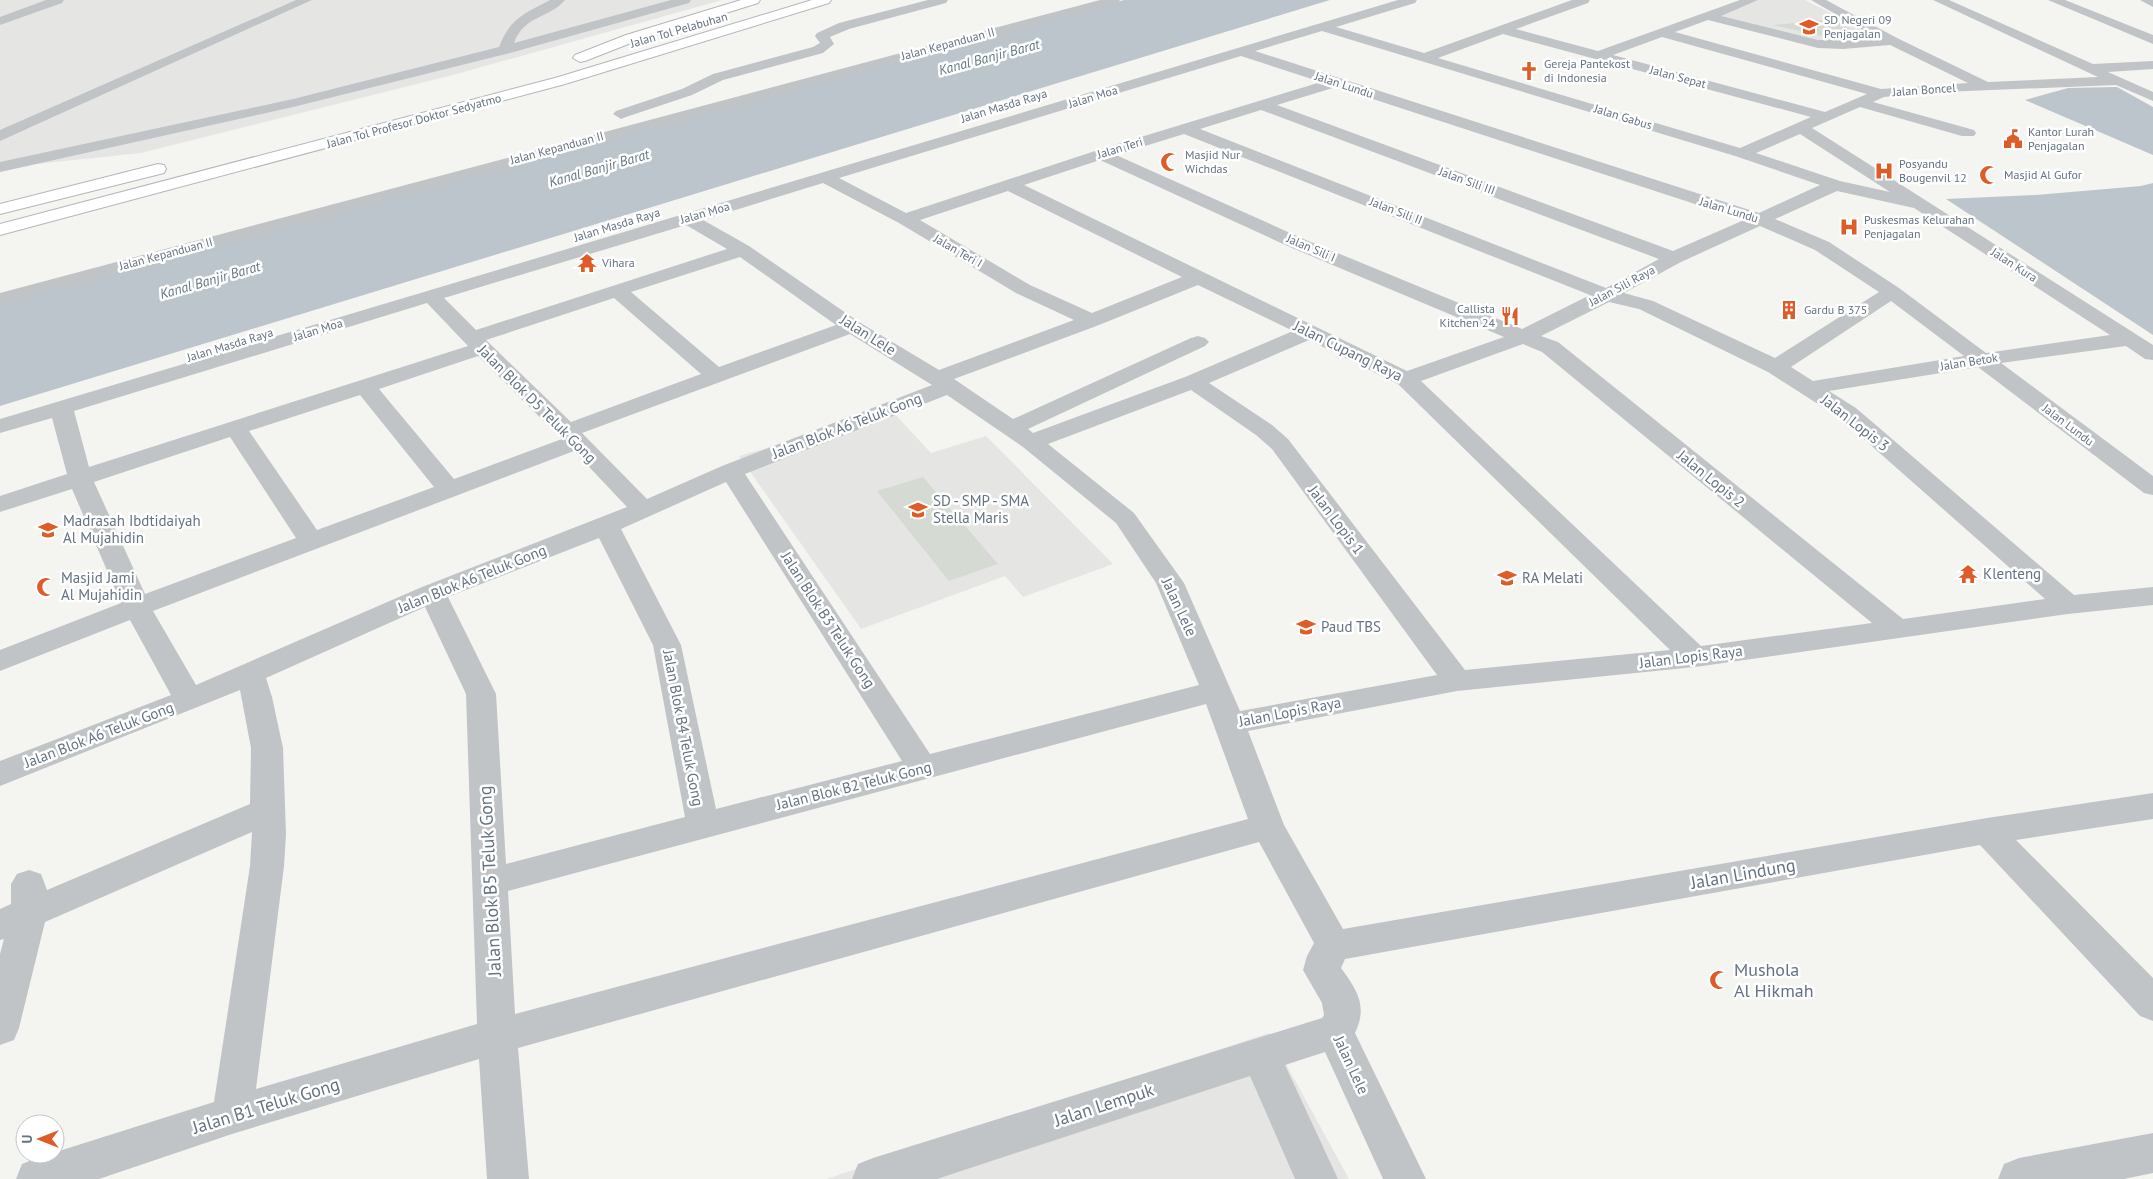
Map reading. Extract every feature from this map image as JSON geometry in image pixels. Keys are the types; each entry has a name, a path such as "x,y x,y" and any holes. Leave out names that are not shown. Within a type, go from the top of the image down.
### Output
{"highway":[{"name":"Jalan Tol Pelabuhan","path":"754,0 631,38 572,60 780,0"},
{"name":"Jalan Tol Profesor Doktor Sedyatmo","path":"0,230 551,83 825,0"},
{"name":"Jalan Tol Profesor Doktor Sedyatmo","path":"276,140 332,126"},
{"path":"0,210 174,166"},
{"path":"0,203 32,201"}],"street":[{"path":"0,21 58,0"},
{"path":"0,136 306,0"},
{"path":"505,50 512,31 525,19 559,0"},
{"path":"0,166 293,103 505,50 685,0"},
{"name":"Jalan Kepanduan II","path":"550,135 611,118 643,105 687,92 718,77 818,50 827,44 822,36 844,26 942,0"},
{"name":"Jalan Kepanduan II","path":"0,298 1114,0"},
{"name":"Jalan Moa","path":"0,426 61,406 826,178 1410,0"},
{"path":"1424,58 1584,0"},
{"path":"1600,56 1752,0"},
{"path":"1817,0 1892,41 1986,86"},
{"path":"1940,0 2153,97"},
{"path":"2054,0 2153,40"},
{"path":"2146,0 2153,3"},
{"path":"1707,16 1818,44 1843,45 1892,41"},
{"name":"Jalan Gabus","path":"1322,27 1741,153 1835,185 1923,206"},
{"name":"Jalan Sepat","path":"1504,30 1824,116"},
{"path":"1662,33 1881,93"},
{"name":"Jalan Lundu","path":"1243,52 1760,219 1822,246 1892,292 1980,360 2153,488"},
{"name":"Jalan Masda Raya","path":"0,416 1159,58"},
{"path":"2090,68 2153,65"},
{"name":"Jalan Boncel","path":"1741,153 1881,93 1986,86 2119,81"},
{"name":"Jalan Teri","path":"905,219 1101,154 1336,82"},
{"path":"1858,102 1968,133"},
{"name":"Jalan Sili III","path":"1260,104 1674,258"},
{"name":"Jalan Kura","path":"1800,127 2153,354"},
{"name":"Jalan Sili II","path":"1184,128 1607,295"},
{"name":"Jalan Sili I","path":"1101,154 1299,244 1523,337"},
{"name":"Jalan Teri I","path":"826,178 905,219 1023,288 1092,321"},
{"name":"Jalan Cupang Raya","path":"1010,185 1169,265 1199,277 1406,379 1695,657"},
{"name":"Jalan Sili Raya","path":"1406,379 1523,337 1607,295 1674,258 1835,185"},
{"name":"Jalan Kepanduan II","path":"0,286 179,240 245,217"},
{"name":"Jalan Lele","path":"687,218 742,250 852,326 1020,435 1125,518 1170,583 1217,691 1268,827 1334,946 1325,956 1322,970 1344,1007 1343,1022 1335,1030 1405,1179"},
{"path":"0,504 364,385 618,291 742,250"},
{"name":"Jalan Blok A6 Teluk Gong","path":"0,774 188,700 432,593 644,511 732,471 941,382 1199,277"},
{"path":"618,291 716,376"},
{"path":"1776,367 1892,292"},
{"name":"Jalan Lopis 3","path":"1607,295 1646,305 1776,367 1848,413 2068,605"},
{"name":"Jalan Blok D5 Teluk Gong","path":"430,296 644,511"},
{"path":"0,661 137,607 313,543 449,489 716,376 852,326"},
{"path":"1020,435 1193,382 1309,332"},
{"name":"Jalan Lopis 2","path":"1523,337 1550,347 1896,628"},
{"name":"Jalan Betok","path":"1809,388 1980,360 2129,339"},
{"path":"1020,435 1198,342"},
{"name":"Jalan Lopis 1","path":"1193,382 1264,430 1280,444 1456,681"},
{"path":"364,385 449,489"},
{"path":"61,406 80,478 137,607 188,700"},
{"path":"235,428 313,543"},
{"name":"Jalan Blok B3 Teluk Gong","path":"732,471 923,769"},
{"name":"Jalan Blok B4 Teluk Gong","path":"606,526 667,644 703,824"},
{"name":"Jalan Blok B5 Teluk Gong","path":"432,593 481,694 497,1036 508,1179"},
{"name":"Jalan Lopis Raya","path":"1230,724 1456,681 1695,657 2068,605 2153,596"},
{"path":"232,1115 270,834 267,811 268,748 258,697 249,673"},
{"name":"Jalan Blok B2 Teluk Gong","path":"491,882 703,824 923,769 1217,691"},
{"name":"Jalan Lindung","path":"1334,946 1987,831 2153,806"},
{"path":"0,1028 19,907 267,811"},
{"name":"Jalan B1 Teluk Gong","path":"37,1179 232,1115 497,1036 1268,827"},
{"path":"1987,831 2153,1004"},
{"name":"Jalan Lempuk","path":"873,1179 1335,1030"},
{"path":"1261,1054 1317,1179"},
{"path":"2019,1179 2153,1153"}],"shaded area":[{"path":"0,0 722,0 453,75 141,153 37,164 0,172"},
{"name":"SD Negeri 09 Penjagalan","path":"1744,0 1805,0 1882,39 1815,41 1709,15"},
{"path":"1834,19 1864,37 1827,37 1772,25"},
{"name":"SD - SMP - SMA Stella Maris","path":"892,411 931,453 986,436 1113,564 1023,597 1005,576 861,629 739,456"},
{"path":"923,477 998,564 949,581 877,491"},
{"path":"1269,1033 1349,1179 826,1179"}],"water":[{"name":"Kanal Banjir Barat","path":"1124,0 1330,0 0,406 0,303"},
{"path":"2117,87 2153,107 2153,155 2025,100 2068,88"},
{"path":"2153,183 2153,335 1946,199 2036,195 2141,186"}],"place":[{"name":"SD Negeri 09 Penjagalan","path":"1809,27"},
{"name":"Gereja Pantekost di Indonesia","path":"1529,71"},
{"name":"Kantor Lurah Penjagalan","path":"2013,139"},
{"name":"Masjid Nur Wichdas","path":"1170,162"},
{"name":"Posyandu Bougenvil 12","path":"1884,171"},
{"name":"Masjid Al Gufor","path":"1989,175"},
{"name":"Puskesmas Kelurahan Penjagalan","path":"1849,227"},
{"name":"Vihara","path":"587,263"},
{"name":"Gardu B 375","path":"1789,310"},
{"name":"Callista Kitchen 24","path":"1510,316"},
{"name":"SD - SMP - SMA Stella Maris","path":"918,510"},
{"name":"Madrasah Ibdtidaiyah Al Mujahidin","path":"48,530"},
{"name":"Klenteng","path":"1968,574"},
{"name":"RA Melati","path":"1507,578"},
{"name":"Masjid Jami Al Mujahidin","path":"46,587"},
{"name":"Paud TBS","path":"1306,627"},
{"name":"Mushola Al Hikmah","path":"1719,980"}]}
